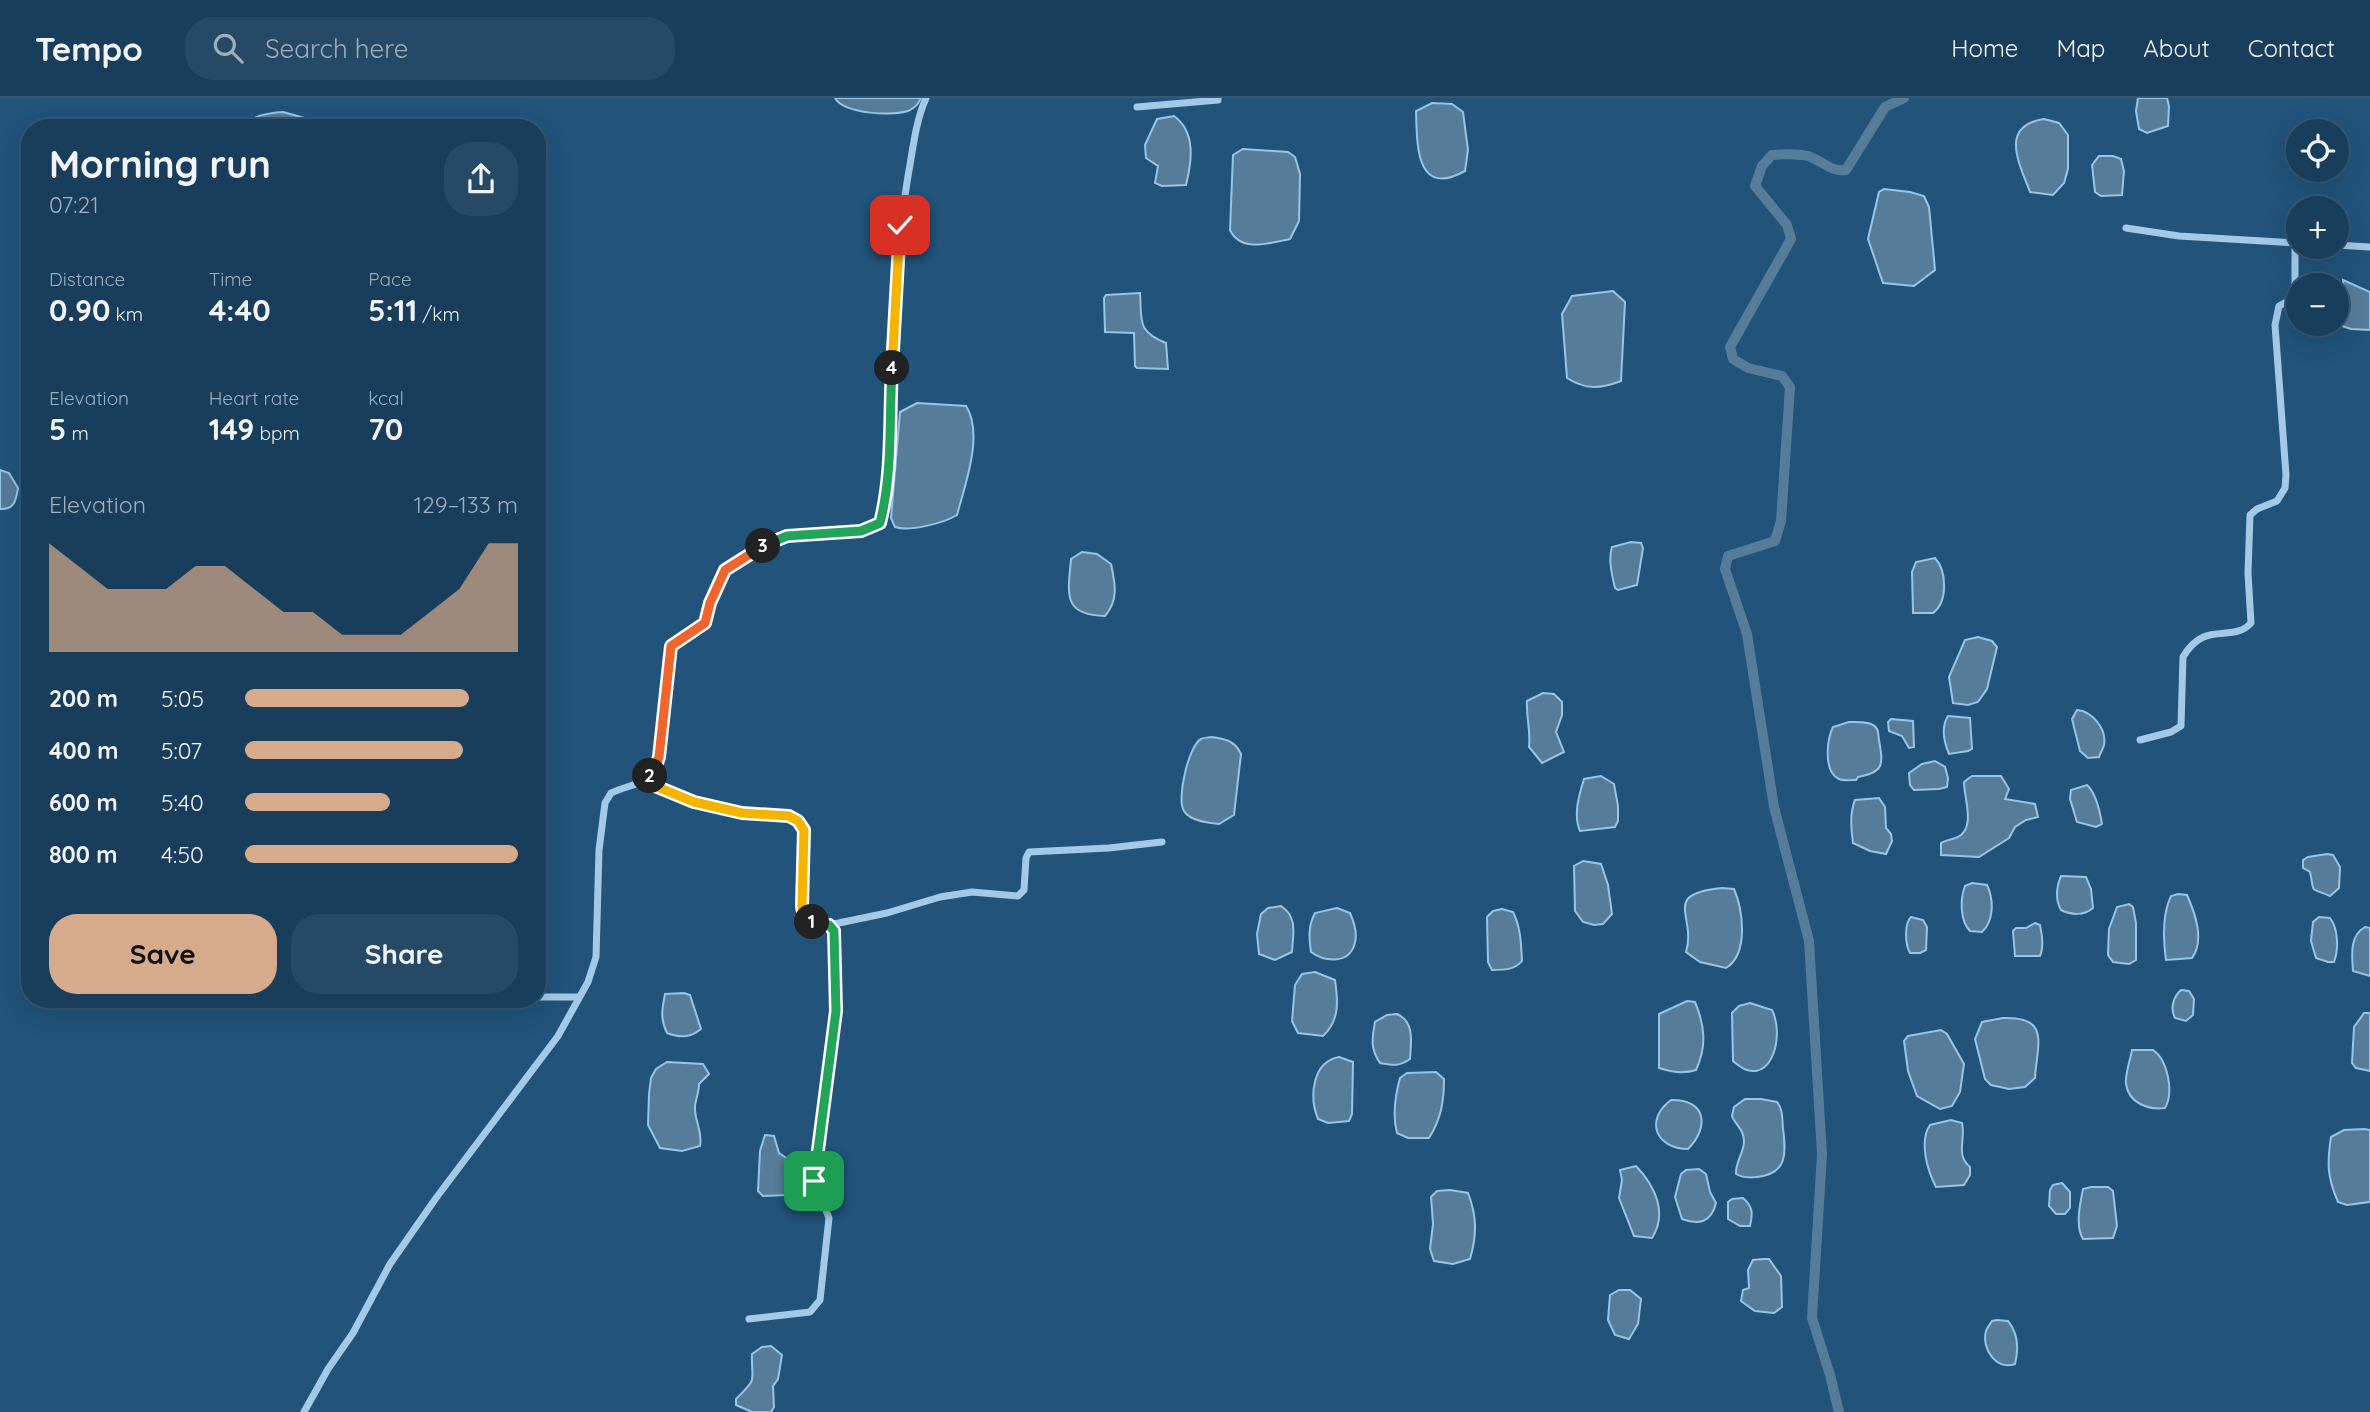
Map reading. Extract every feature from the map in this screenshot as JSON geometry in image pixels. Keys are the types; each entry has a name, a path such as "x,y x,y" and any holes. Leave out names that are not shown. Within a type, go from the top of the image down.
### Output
{"street":[{"path":"304,1412 328,1369 353,1333 390,1264 436,1198 558,1036 588,982 596,957 599,850 605,803 611,793 643,781 654,772 659,757 671,646 705,623 710,603 725,570 758,548 787,536 861,531 880,523 886,499 891,440 891,381 900,225 916,126 926,98"},
{"path":"1137,107 1219,98"},
{"path":"2126,228 2179,236 2286,242"},
{"path":"2349,246 2370,247"},
{"path":"2140,740 2171,732 2181,726 2183,657 2199,637 2245,629 2251,622 2248,573 2250,515 2257,509 2277,501 2285,488 2275,325 2279,306 2292,299 2296,259"},
{"path":"643,781 694,802 742,813 789,816 798,821 804,830 804,918 810,922 829,925 887,914 940,897 972,892 1018,896 1024,890 1026,858 1029,852 1162,842"},
{"path":"748,1319 810,1312 820,1300 829,1218 814,1181 836,1011 834,931 829,925"},
{"path":"546,997 579,998"}],"water":[{"path":"835,98 921,98 910,110 870,113 848,108"},
{"path":"2138,98 2167,98 2168,126 2147,133 2139,129 2136,111"},
{"path":"1432,103 1452,104 1463,112 1468,150 1465,171 1449,178 1437,178 1428,173 1419,152 1416,111"},
{"path":"283,112 308,119 252,119"},
{"path":"1174,116 1186,130 1189,139 1190,166 1186,185 1162,186 1155,183 1158,166 1146,158 1145,145 1157,119"},
{"path":"2044,119 2059,123 2068,135 2068,169 2064,183 2053,195 2030,192 2016,147 2021,129"},
{"path":"1243,149 1288,152 1295,157 1300,174 1299,221 1290,239 1249,244 1241,242 1230,230 1233,155"},
{"path":"2099,156 2121,159 2124,171 2122,195 2101,196 2095,192 2092,165"},
{"path":"1884,189 1924,196 1929,207 1935,270 1914,286 1883,283 1868,239 1879,192"},
{"path":"2349,283 2370,292 2370,330 2351,329"},
{"path":"1613,291 1625,302 1621,381 1600,387 1580,385 1567,378 1562,314 1572,296"},
{"path":"1140,293 1142,324 1156,339 1166,343 1168,369 1137,368 1134,333 1105,332 1106,295"},
{"path":"917,403 966,406 971,417 973,445 957,515 926,526 901,528 895,527 891,518 900,412"},
{"path":"0,470 9,473 18,488 14,504 5,509 0,509"},
{"path":"1631,542 1641,543 1643,548 1637,585 1618,590 1615,588 1611,568 1612,547"},
{"path":"1082,552 1097,554 1111,564 1115,585 1114,598 1105,616 1081,612 1071,600 1071,559"},
{"path":"1935,558 1944,578 1941,602 1933,613 1913,613 1912,572 1916,562"},
{"path":"1978,637 1992,641 1997,647 1987,689 1978,702 1968,705 1953,703 1949,677 1965,640"},
{"path":"1543,693 1554,694 1562,702 1562,715 1556,732 1564,752 1542,763 1529,747 1527,701"},
{"path":"2077,710 2093,717 2101,727 2104,745 2099,757 2088,758 2080,751 2072,719"},
{"path":"1948,716 1970,718 1972,749 1949,754 1944,735"},
{"path":"1891,719 1913,721 1914,747 1909,748 1902,736 1889,731 1888,722"},
{"path":"1849,722 1865,722 1875,726 1881,755 1878,769 1856,780 1839,779 1830,770 1828,763 1829,739 1833,727"},
{"path":"1212,737 1229,741 1241,754 1234,815 1219,824 1190,817 1182,805 1183,785 1192,751 1201,739"},
{"path":"1935,761 1945,767 1947,787 1914,790 1910,785 1909,773 1922,764"},
{"path":"1601,776 1614,784 1618,821 1615,827 1580,831 1577,812 1584,779"},
{"path":"1972,776 2001,776 2009,789 2005,799 2035,804 2038,817 2015,827 2009,838 1979,857 1941,855 1941,843 1958,837 1967,827 1964,782"},
{"path":"2087,785 2100,814 2102,824 2096,827 2077,822 2070,799 2071,790"},
{"path":"1879,798 1885,807 1886,828 1892,841 1886,854 1870,851 1853,843 1852,838 1855,800"},
{"path":"2333,855 2340,867 2339,888 2330,896 2314,889 2310,872 2303,868 2303,860 2308,857"},
{"path":"1583,861 1601,864 1608,885 1612,914 1603,924 1583,922 1575,911 1574,866"},
{"path":"2061,876 2086,877 2091,889 2093,908 2077,914 2061,910 2057,893"},
{"path":"1972,883 1987,885 1991,897 1991,916 1982,932 1970,931 1963,916 1963,891 1965,886"},
{"path":"1734,889 1740,908 1742,931 1738,953 1726,968 1700,962 1686,952 1686,901 1692,895 1703,891"},
{"path":"2187,895 2190,902 2196,918 2198,943 2192,958 2166,960 2166,911 2171,896"},
{"path":"2129,904 2133,907 2136,923 2136,960 2129,964 2113,962 2108,955 2109,929 2117,907"},
{"path":"1281,906 1292,921 1292,952 1275,960 1259,954 1257,934 1261,914 1268,908"},
{"path":"1337,908 1350,913 1355,929 1354,946 1351,952 1340,959 1322,958 1311,952 1310,927 1315,913"},
{"path":"1502,909 1513,912 1516,918 1522,961 1512,968 1492,970 1488,962 1487,917 1493,911"},
{"path":"1911,917 1923,920 1927,927 1926,950 1920,953 1910,953 1907,945 1906,929"},
{"path":"2319,917 2330,918 2335,927 2337,945 2334,962 2316,958 2311,941 2313,922"},
{"path":"2035,923 2040,925 2040,956 2015,956 2013,931"},
{"path":"2365,927 2370,928 2370,976 2353,971 2354,941"},
{"path":"1315,972 1335,980 1336,988 1335,1017 1323,1036 1298,1033 1292,1021 1295,985 1302,974"},
{"path":"2181,990 2189,991 2194,999 2193,1015 2186,1021 2175,1018 2173,1011 2174,1000"},
{"path":"665,994 690,995 701,1029 693,1034 676,1036 667,1033 663,1023"},
{"path":"1687,1001 1695,1002 1703,1028 1702,1053 1696,1070 1677,1072 1659,1068 1659,1014"},
{"path":"1750,1003 1772,1010 1776,1022 1777,1034 1771,1058 1765,1067 1756,1071 1746,1069 1733,1061 1732,1013 1739,1006"},
{"path":"2364,1013 2370,1013 2370,1071 2356,1068 2352,1063 2354,1027"},
{"path":"1397,1014 1409,1027 1410,1059 1392,1065 1380,1063 1373,1043 1375,1022 1387,1015"},
{"path":"2003,1018 2029,1022 2038,1035 2035,1078 2025,1087 2009,1089 1991,1085 1985,1079 1975,1039 1982,1022"},
{"path":"1941,1030 1947,1034 1964,1064 1960,1092 1952,1106 1940,1109 1917,1096 1908,1071 1904,1041 1908,1036"},
{"path":"2132,1050 2153,1050 2162,1061 2169,1086 2165,1108 2141,1104 2135,1101 2128,1091 2126,1076"},
{"path":"1339,1057 1353,1062 1352,1114 1349,1121 1328,1123 1318,1119 1315,1110 1315,1082 1323,1066"},
{"path":"667,1062 703,1064 709,1074 699,1084 695,1106 700,1146 682,1151 660,1148 648,1125 651,1078 656,1069"},
{"path":"1436,1072 1444,1079 1443,1095 1439,1117 1429,1138 1408,1138 1397,1133 1395,1105 1400,1078 1407,1073"},
{"path":"1745,1099 1777,1102 1781,1111 1785,1146 1783,1161 1775,1172 1767,1175 1749,1178 1736,1174 1744,1138 1732,1116 1734,1107"},
{"path":"1671,1100 1692,1104 1701,1116 1700,1132 1688,1149 1668,1144 1657,1132 1658,1116"},
{"path":"1951,1120 1962,1123 1962,1152 1970,1167 1970,1175 1964,1185 1936,1187 1927,1164 1925,1139 1930,1125"},
{"path":"2344,1130 2370,1130 2370,1202 2347,1205 2338,1202 2330,1177 2331,1137"},
{"path":"765,1135 774,1136 779,1153 795,1164 787,1195 763,1196 758,1191 760,1151"},
{"path":"1636,1166 1649,1182 1657,1200 1659,1219 1652,1238 1634,1236 1619,1198 1622,1180 1620,1170"},
{"path":"1699,1169 1706,1174 1716,1203 1708,1218 1694,1222 1682,1219 1675,1197 1681,1174 1686,1170"},
{"path":"2062,1183 2070,1192 2070,1208 2065,1214 2056,1214 2049,1206 2050,1190 2053,1185"},
{"path":"2108,1187 2113,1191 2117,1226 2113,1238 2083,1239 2079,1228 2079,1215 2083,1189"},
{"path":"1437,1191 1468,1193 1475,1226 1470,1259 1453,1264 1434,1261 1430,1249 1433,1224 1431,1197"},
{"path":"1743,1198 1751,1210 1750,1226 1740,1226 1728,1219 1728,1202"},
{"path":"1769,1259 1781,1276 1782,1307 1774,1313 1755,1311 1741,1301 1743,1290 1749,1288 1748,1270 1753,1260"},
{"path":"1619,1290 1630,1290 1641,1299 1638,1324 1629,1339 1615,1335 1608,1320 1610,1295"},
{"path":"1992,1321 2008,1321 2014,1331 2017,1347 2015,1364 2002,1364 1988,1351 1986,1331"},
{"path":"771,1346 782,1355 778,1379 773,1386 774,1407 771,1412 752,1412 736,1405 736,1399 751,1382 752,1354 762,1347"}],"waterway":[{"path":"1839,1412 1812,1318 1822,1154 1809,941 1774,807 1747,634 1725,569 1728,556 1775,541 1781,521 1790,387 1782,376 1748,368 1733,359 1730,347 1791,239 1787,225 1755,186 1762,166 1772,155 1795,154 1808,156 1831,168 1846,170 1885,107 1904,98"}],"route":[{"path":"814,1181 836,1011 834,931 829,925 810,922 804,918 804,830 798,821 789,816 742,813 694,802 643,781 654,772 659,757 671,646 705,623 710,603 725,570 758,548 787,536 861,531 880,523 886,499 891,440 891,381 900,225"}]}
